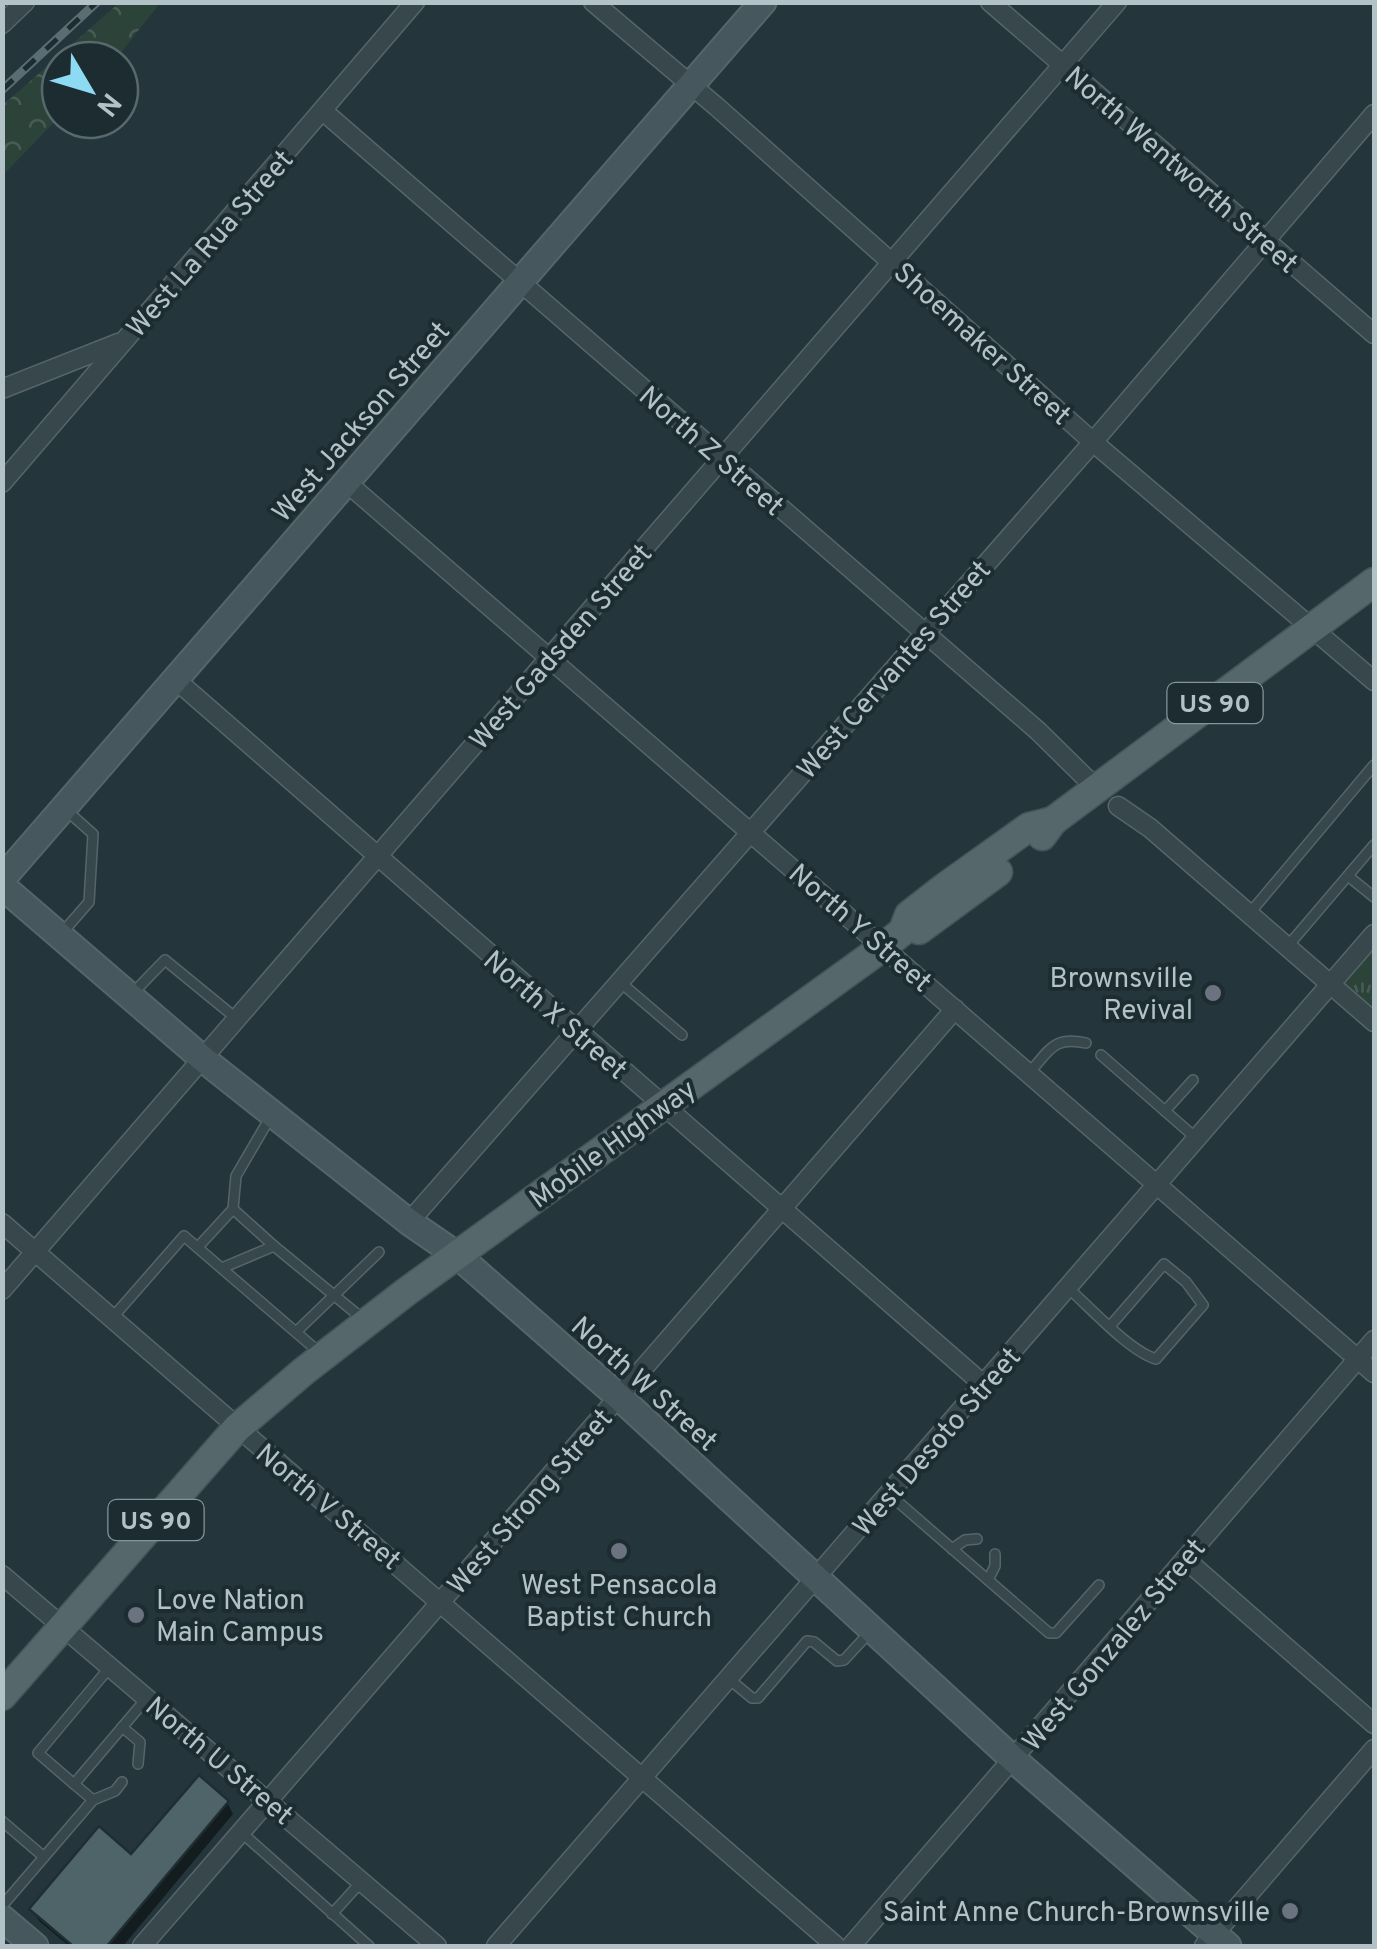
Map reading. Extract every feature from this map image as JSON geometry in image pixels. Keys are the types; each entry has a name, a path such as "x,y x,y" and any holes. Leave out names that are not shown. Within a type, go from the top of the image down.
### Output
{"main road":[{"name":"West Jackson Street","path":"2,883 763,2"},
{"name":"Mobile Highway","path":"323,1356 893,939 919,930 956,904 1038,842 1054,821 1108,798 1374,582"},
{"name":"North W Street","path":"2,883 203,1059 408,1222 457,1255 1216,1942"},
{"name":"US 90","path":"2,1696 238,1428 323,1356"}],"street":[{"path":"2,24 25,2"},
{"name":"West La Rua Street","path":"2,483 415,2"},
{"name":"Shoemaker Street","path":"594,2 893,262 1092,442 1374,681"},
{"name":"North Wentworth Street","path":"990,2 1374,334"},
{"name":"West Gadsden Street","path":"2,1290 1117,2"},
{"name":"North Z Street","path":"323,112 1038,731 1108,798 1150,828 1374,1022"},
{"name":"West Cervantes Street","path":"408,1222 1374,114"},
{"path":"2,388 122,341"},
{"name":"North Y Street","path":"346,482 750,831 893,939 955,1009 1374,1373"},
{"name":"North X Street","path":"176,680 984,1385"},
{"name":"West Desoto Street","path":"496,1946 1374,934"},
{"name":"West Strong Street","path":"142,1946 955,1009"},
{"name":"North V Street","path":"2,1224 836,1946"},
{"name":"West Gonzalez Street","path":"851,1946 1374,1340"},
{"path":"1185,1559 1374,1724"},
{"name":"North U Street","path":"2,1575 437,1946"},
{"path":"1216,1942 1374,1749"}],"lane":[{"path":"1249,914 1374,765"},
{"path":"60,936 89,902 93,834 64,808"},
{"path":"1287,947 1374,845"},
{"path":"1348,876 1374,897"},
{"path":"130,996 165,960 237,1019"},
{"path":"620,982 682,1034"},
{"path":"1030,1074 1056,1042 1067,1038 1086,1043"},
{"path":"1100,1055 1197,1139"},
{"path":"1165,1112 1192,1080"},
{"path":"198,1247 232,1210 236,1176 272,1114"},
{"path":"232,1210 366,1322"},
{"path":"113,1317 184,1236 323,1356"},
{"path":"222,1268 274,1246"},
{"path":"296,1332 379,1252"},
{"path":"1068,1288 1147,1356 1156,1359 1203,1305 1186,1282 1164,1264 1111,1325"},
{"path":"889,1494 1053,1635 1099,1585"},
{"path":"952,1549 965,1540 977,1540"},
{"path":"988,1580 996,1566 995,1554"},
{"path":"729,1679 752,1698 758,1698 807,1642 814,1642 836,1660 844,1660 871,1631"},
{"path":"94,1800 38,1753 110,1667"},
{"path":"74,1784 147,1698"},
{"path":"122,1727 140,1742 138,1764"},
{"path":"2,1906 94,1800 115,1791 122,1782"},
{"path":"2,1821 44,1857"},
{"path":"241,1832 369,1946"},
{"path":"332,1914 362,1881"}],"green space":[{"path":"119,3 160,3 131,40 77,40"},
{"path":"40,72 40,137 3,175 3,105"},
{"path":"1374,948 1374,1012 1343,985"}],"building":[{"path":"199,1775 229,1801 107,1946 73,1946 29,1909 99,1826 131,1854"}],"railway":[{"path":"2,90 97,2"}],"place":[{"name":"Brownsville Revival","path":"1213,993"},
{"name":"West Pensacola Baptist Church","path":"619,1551"},
{"name":"Love Nation Main Campus","path":"136,1615"},
{"name":"Saint Anne Church-Brownsville","path":"1290,1911"}]}
